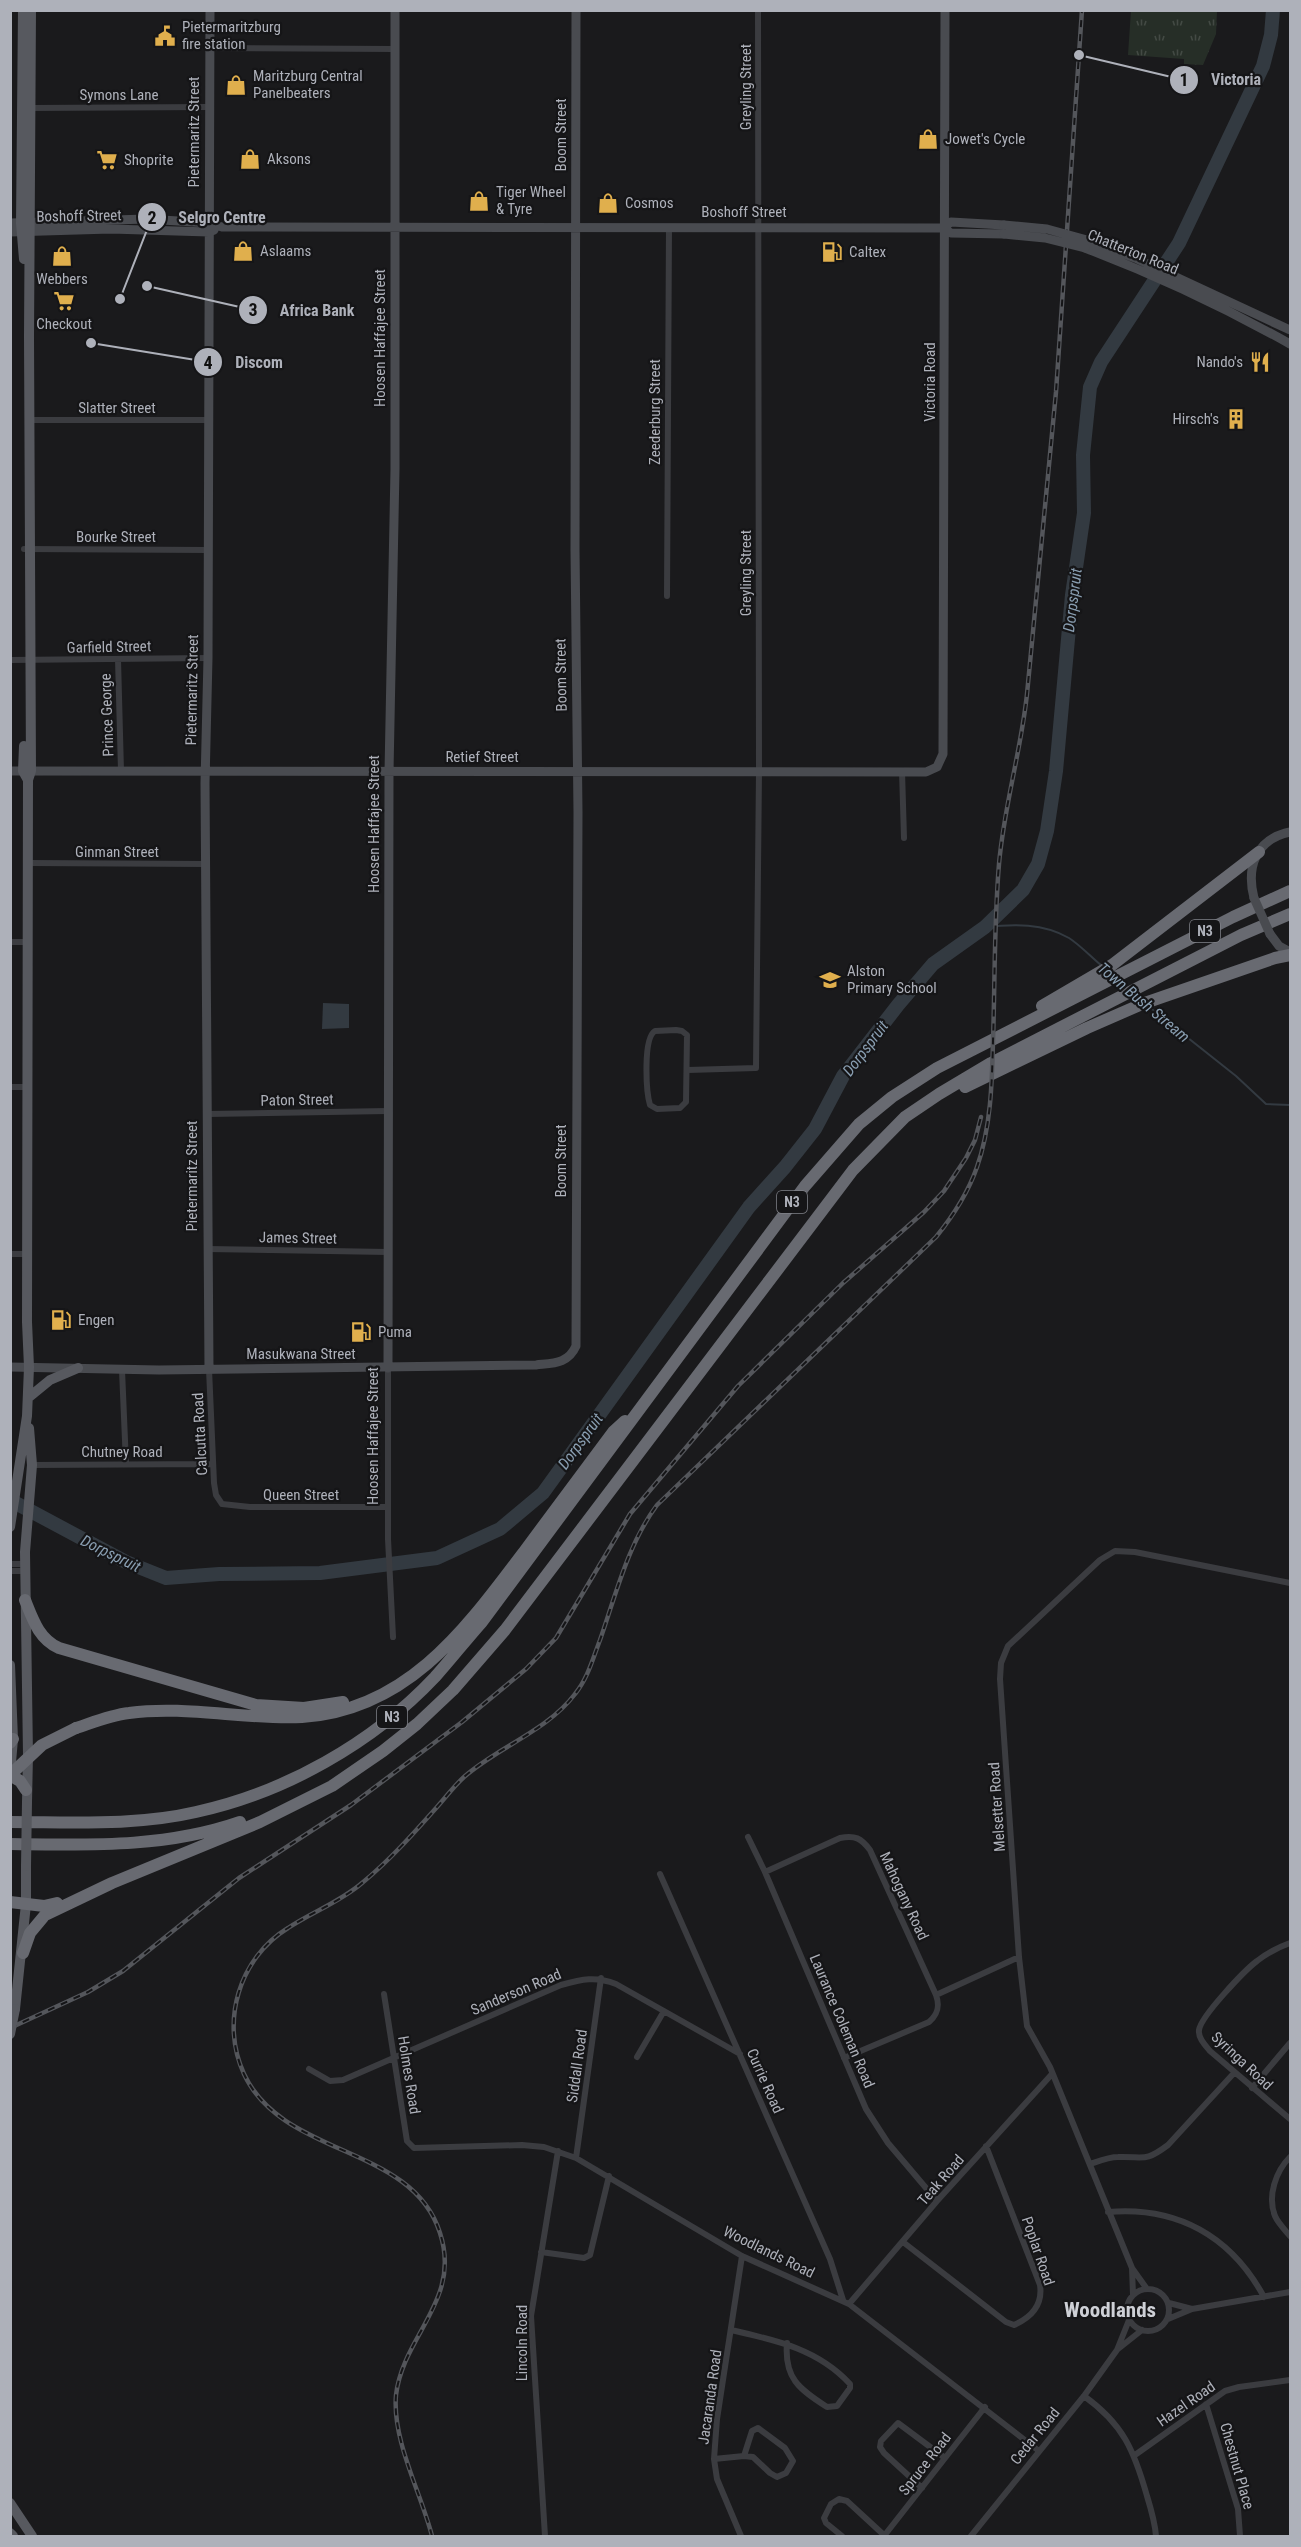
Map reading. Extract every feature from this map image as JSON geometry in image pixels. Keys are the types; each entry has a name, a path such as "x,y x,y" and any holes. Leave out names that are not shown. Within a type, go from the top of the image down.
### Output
{"highway":[{"path":"1111,973 1258,852"},
{"name":"N3","path":"10,1822 110,1822 197,1812 261,1792 303,1775 392,1716 426,1686 468,1638 805,1186 832,1152 859,1124 892,1097 1016,1021 1111,973 1290,891"},
{"name":"N3","path":"10,1844 105,1846 158,1842 206,1834 255,1817 330,1783 383,1751 453,1690 505,1630 853,1170 905,1117 991,1063 1241,935 1290,914"},
{"path":"853,1170 914,1119 945,1097 1087,1028 1146,1003 1290,954"},
{"path":"27,1796 20,1781 10,1775 42,1745 76,1728 129,1713 156,1711 300,1717 344,1710 397,1687 420,1671 479,1611 613,1432 645,1402"},
{"path":"25,1600 43,1636 49,1643 59,1648 204,1691 275,1707 304,1708 338,1703 366,1694 394,1681 451,1641"},
{"path":"23,1953 30,1933 45,1915 96,1890 260,1822 332,1786 383,1751"},
{"path":"10,1902 51,1905 96,1890"}],"main road":[{"path":"11,1525 27,1416 29,1367 27,420 20,227 23,10"},
{"path":"20,227 29,108 31,10"},
{"path":"28,1398 50,1380 78,1368"},
{"path":"10,2034 23,1953 27,1904 28,1755 25,1567 32,1465 27,1416"},
{"path":"10,1665 12,1741 10,1775"},
{"path":"10,2503 32,2536"}],"street":[{"name":"Pietermaritz Street","path":"209,1369 205,772 208,658 210,10"},
{"name":"Hoosen Haffajee Street","path":"393,1637 388,1539 388,1111 389,772 395,469 395,10"},
{"name":"Boom Street","path":"576,10 574,470 578,772 578,1339"},
{"name":"Greyling Street","path":"688,1070 756,1068 759,771 758,10"},
{"name":"Victoria Road","path":"943,754 945,288 949,228 945,10"},
{"path":"209,48 395,49"},
{"name":"Symons Lane","path":"29,108 209,107"},
{"name":"Boshoff Street","path":"20,227 138,219 209,228 949,228"},
{"name":"Zeederburg Street","path":"667,596 669,227"},
{"name":"Chatterton Road","path":"949,228 1047,229 1133,262 1290,330"},
{"name":"Chatterton Road","path":"1178,283 1290,344"},
{"path":"1270,321 1290,324"},
{"name":"Slatter Street","path":"27,420 209,420"},
{"name":"Bourke Street","path":"27,549 208,550"},
{"name":"Prince George","path":"118,658 121,771"},
{"name":"Garfield Street","path":"10,660 208,658"},
{"name":"Retief Street","path":"10,771 27,774 121,771 926,771 939,765 943,754"},
{"path":"902,771 904,838"},
{"path":"1290,832 1277,837 1258,852 1250,871 1254,898 1270,934 1279,946 1290,954"},
{"name":"Ginman Street","path":"28,864 206,864"},
{"path":"10,942 27,942"},
{"path":"676,1030 686,1034 688,1070 685,1104 680,1108 657,1109 651,1106 647,1079 648,1040 651,1033 676,1030"},
{"path":"10,1087 28,1087"},
{"name":"Paton Street","path":"207,1114 388,1111"},
{"name":"James Street","path":"207,1249 388,1252"},
{"path":"10,1254 28,1254"},
{"name":"Masukwana Street","path":"10,1367 122,1370 388,1368 557,1363 570,1357 578,1339"},
{"name":"Calcutta Road","path":"209,1369 216,1496 222,1504 250,1508"},
{"path":"122,1370 126,1464"},
{"name":"Chutney Road","path":"32,1465 213,1464"},
{"name":"Queen Street","path":"250,1508 388,1507"},
{"name":"Melsetter Road","path":"1147,2289 1132,2268 1046,2058 1027,2025 1019,1957 1000,1679 1001,1663 1008,1646 1100,1560 1115,1551 1135,1552 1290,1582"},
{"path":"10,1564 25,1567"},
{"path":"10,1571 25,1567"},
{"name":"Laurance Coleman Road","path":"748,1837 876,2126 937,2201"},
{"name":"Mahogany Road","path":"765,1872 840,1838 859,1838 870,1850 936,1995"},
{"name":"Currie Road","path":"660,1874 830,2259 846,2302"},
{"name":"Syringa Road","path":"1290,1943 1272,1951 1247,1969 1204,2019 1199,2030 1203,2043 1234,2073 1290,2119"},
{"path":"844,2058 929,2022 935,2016 938,2008 936,1995 1019,1957"},
{"name":"Sanderson Road","path":"309,2069 330,2081 343,2080 561,1985 583,1978 601,1978"},
{"path":"601,1978 740,2054"},
{"name":"Siddall Road","path":"576,2158 601,1978"},
{"name":"Holmes Road","path":"384,1994 407,2141 414,2148 423,2149"},
{"path":"637,2057 664,2011"},
{"path":"1252,2088 1290,2043"},
{"path":"1090,2164 1117,2157 1144,2159 1158,2153 1234,2073"},
{"name":"Teak Road","path":"846,2302 903,2242 1052,2074"},
{"name":"Woodlands Road","path":"423,2149 522,2145 558,2151 576,2158 742,2256 846,2302 985,2407 1039,2451"},
{"name":"Poplar Road","path":"903,2242 1006,2322 1014,2325 1034,2311 1040,2304 1042,2296 1040,2285 986,2146"},
{"name":"Lincoln Road","path":"545,2536 531,2316 558,2151"},
{"path":"1290,2157 1277,2175 1272,2196 1275,2215 1290,2236"},
{"path":"541,2252 584,2258 590,2255 609,2176"},
{"path":"1108,2212 1134,2210 1176,2217 1192,2224 1213,2236 1251,2274 1264,2297"},
{"name":"Jacaranda Road","path":"741,2536 717,2479 714,2459 717,2419 742,2256"},
{"name":"Melsetter Road","path":"1132,2268 1133,2295"},
{"path":"1168,2319 1168,2303 1160,2292 1147,2289 1133,2295 1128,2303 1129,2320 1142,2330 1157,2330 1168,2319 1192,2309 1290,2292"},
{"path":"1168,2303 1192,2309"},
{"name":"Cedar Road","path":"1118,2350 1129,2320"},
{"path":"731,2330 787,2343 816,2356 850,2384 850,2388 837,2406 827,2407 792,2378 787,2367 787,2343"},
{"name":"Cedar Road","path":"971,2536 1084,2396 1118,2350 1142,2330"},
{"name":"Hazel Road","path":"1135,2455 1206,2404 1231,2389 1290,2380"},
{"path":"1084,2396 1116,2423 1135,2455 1153,2517 1156,2536"},
{"name":"Chestnut Place","path":"1206,2404 1238,2509 1240,2536"},
{"name":"Spruce Road","path":"884,2536 985,2407"},
{"path":"922,2487 884,2453 880,2447 881,2441 898,2423 945,2458"},
{"path":"714,2459 753,2457 777,2477 786,2473 793,2461 789,2453 761,2428 752,2431 744,2456"},
{"path":"842,2536 826,2523 824,2518 831,2504 839,2499 847,2501 884,2536"}],"green space":[{"path":"1131,11 1217,11 1216,34 1203,65 1184,64 1184,59 1128,55"}],"shaded area":[{"path":"323,1003 349,1004 349,1028 322,1029"}],"waterway":[{"name":"Dorpspruit","path":"10,1500 126,1562 166,1578 219,1574 320,1573 437,1558 500,1529 543,1493 749,1207 815,1129 843,1076 898,1005 933,964 985,927 1023,890 1038,864 1047,831 1056,771 1072,595 1084,513 1083,455 1090,387 1101,362 1179,243 1263,66 1271,35 1273,10"},
{"name":"Town Bush Stream","path":"985,927 1017,925 1039,927 1059,933 1077,944 1102,966"},
{"name":"Town Bush Stream","path":"1149,1007 1236,1076 1266,1104 1290,1105"}],"railway":[{"path":"432,2536 398,2430 396,2395 409,2354 438,2298 445,2257 440,2233 425,2204 403,2182 376,2166 287,2122 262,2101 244,2074 237,2054 234,2013 239,1993 246,1974 257,1956 271,1941 297,1922 345,1896 362,1883 382,1866 464,1777 477,1766 537,1729 564,1707 580,1688 587,1675 630,1553 657,1505 936,1237 960,1204 973,1177 982,1152 990,1105 999,864 1027,694 1056,392 1082,10"},
{"path":"10,2028 88,1992 123,1971 239,1878 351,1805 462,1722 526,1669 556,1638 630,1514 738,1386 843,1283 924,1212 944,1191 966,1158 975,1140 981,1117"}],"place":[{"name":"Pietermaritzburg fire station","path":"165,36"},
{"name":"Victoria","path":"1079,55"},
{"name":"Maritzburg Central Panelbeaters","path":"236,85"},
{"name":"Jowet's Cycle","path":"928,139"},
{"name":"Aksons","path":"250,159"},
{"name":"Shoprite","path":"107,160"},
{"name":"Tiger Wheel & Tyre","path":"479,201"},
{"name":"Cosmos","path":"608,203"},
{"name":"Aslaams","path":"243,251"},
{"name":"Caltex","path":"832,252"},
{"name":"Webbers","path":"62,256"},
{"name":"Africa Bank","path":"147,286"},
{"name":"Selgro Centre","path":"120,299"},
{"name":"Checkout","path":"64,301"},
{"name":"Discom","path":"91,343"},
{"name":"Nando's","path":"1260,362"},
{"name":"Hirsch's","path":"1236,419"},
{"name":"Alston Primary School","path":"830,980"},
{"name":"Engen","path":"61,1320"},
{"name":"Puma","path":"361,1332"}],"district":[{"name":"Woodlands","path":"1110,2310"}]}
